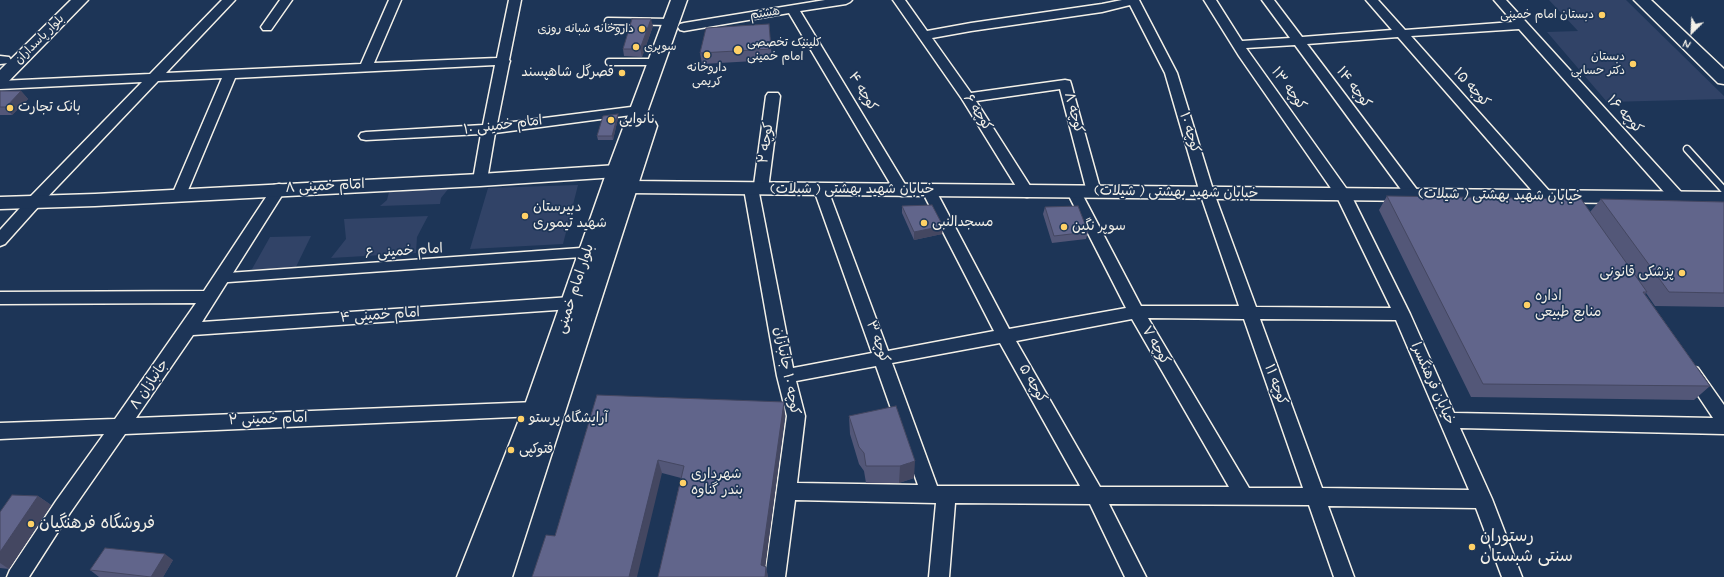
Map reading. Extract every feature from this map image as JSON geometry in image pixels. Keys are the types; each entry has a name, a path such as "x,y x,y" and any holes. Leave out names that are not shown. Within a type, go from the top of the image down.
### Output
{"main road":[{"name":"بلوار پاسداران","path":"2,62 67,0"},
{"name":"بلوار پاسداران","path":"0,80 80,0"},
{"name":"بلوار امام خمینی","path":"498,577 536,409 588,252 623,179 657,100 678,24 679,0"},
{"name":"بلوار امام خمینی","path":"471,577 519,481 623,179 639,110 656,62 692,0"},
{"path":"1642,0 1724,79"},
{"path":"1662,0 1724,58"}],"street":[{"path":"0,240 34,202 229,0"},
{"path":"267,27 286,0"},
{"path":"366,67 395,0"},
{"path":"480,180 516,0"},
{"name":"هشتم","path":"678,24 793,10 846,0"},
{"name":"کوچه ۶","path":"899,0 968,98 1027,192"},
{"path":"923,36 1098,4 1133,0"},
{"name":"کوچه ۱۰","path":"1133,0 1171,73 1207,193"},
{"name":"کوچه ۱۳","path":"1210,0 1238,45 1344,195"},
{"name":"کوچه ۱۴","path":"1268,0 1413,195"},
{"name":"کوچه ۱۵","path":"1372,0 1546,197"},
{"name":"کوچه ۱۶","path":"1500,0 1676,198"},
{"name":"کوچه ۴","path":"793,10 902,191"},
{"path":"1238,45 1522,25"},
{"path":"0,85 504,61"},
{"path":"179,195 230,74"},
{"name":"کوچه ۸","path":"968,98 1065,84 1094,192"},
{"name":"کوچه ۲","path":"756,189 773,96"},
{"name":"امام خمینی ۱۰","path":"366,136 489,130 545,121 639,110"},
{"name":"خیابان شهید بهشتی ( شیلات)","path":"623,179 756,189 1546,197 1573,204 1676,198 1724,198"},
{"name":"امام خمینی ۸","path":"0,203 95,200 279,189 480,180 623,179"},
{"name":"جانبازان ۸","path":"17,577 63,507 121,427 188,330 279,189"},
{"name":"کوچه ۱۰ جانبازان","path":"756,189 786,376 796,416 775,577"},
{"name":"کوچه ۳","path":"821,190 883,358 938,494"},
{"name":"کوچه ۵","path":"930,191 1006,337 1095,495 1136,577"},
{"name":"کوچه ۷","path":"1074,192 1136,312 1244,496"},
{"name":"کوچه ۱۱","path":"1207,193 1344,577"},
{"name":"خیابان فرهنگسرا","path":"1344,195 1402,314 1482,499 1512,577"},
{"path":"0,298 208,298"},
{"name":"امام خمینی ۴","path":"188,330 572,303"},
{"path":"786,376 1006,337 1136,312 1402,314"},
{"path":"1683,361 1724,420"},
{"name":"امام خمینی ۲","path":"0,431 536,409"},
{"path":"1448,420 1724,426"},
{"path":"787,491 938,494 1482,499"},
{"path":"938,494 939,577"}],"lane":[{"path":"608,22 678,24"},
{"path":"609,62 656,62"},
{"path":"1687,149 1724,190"},
{"name":"امام خمینی ۶","path":"221,278 588,252"}],"shaded area":[{"name":"دبستان دکتر حسابی","path":"1549,0 1626,0 1724,96 1724,99 1607,102 1547,32 1578,31"},
{"name":"دبیرستان شهید تیموری","path":"578,185 563,244 470,249 488,188"},
{"path":"449,188 441,198 440,204 380,206 387,200 389,192"},
{"path":"428,216 417,237 416,253 331,258 346,239 344,219"},
{"path":"311,236 295,269 252,269 270,237"}],"building":[{"path":"632,19 651,19 640,49 623,49"},
{"path":"769,24 771,49 700,53 706,28"},
{"path":"0,91 21,91 6,107 0,107"},
{"path":"618,114 612,136 597,136 603,116"},
{"name":"اداره منابع طبیعی","path":"1387,196 1581,199 1647,292 1643,292 1710,386 1483,384"},
{"name":"پزشکی قانونی","path":"1601,199 1724,202 1724,293 1669,292"},
{"name":"مسجدالنبی","path":"932,205 943,226 914,232 902,206"},
{"name":"سوپر نگین","path":"1078,206 1088,232 1054,236 1045,207"},
{"name":"شهرداری بندر گناوه","path":"597,395 784,402 761,565 766,567 765,577 658,577 684,466 658,460 629,577 532,577 546,535 555,536"},
{"path":"896,406 915,461 900,466 866,466 864,453 859,447 849,416"},
{"path":"12,495 38,496 0,552 0,512"},
{"path":"105,548 165,554 151,577 90,570"}],"place":[{"name":"دبستان امام خمینی","path":"1602,15"},
{"name":"داروخانه شبانه روزی","path":"642,29"},
{"name":"سوپری","path":"636,47"},
{"name":"کلینیک تخصصی امام خمینی","path":"738,50"},
{"name":"داروخانه کریمی","path":"707,55"},
{"name":"دبستان دکتر حسابی","path":"1633,64"},
{"name":"قصرگل شاهپسند","path":"622,73"},
{"name":"بانک تجارت","path":"10,108"},
{"name":"نانوایی","path":"611,120"},
{"name":"دبیرستان شهید تیموری","path":"525,216"},
{"name":"مسجدالنبی","path":"924,223"},
{"name":"سوپر نگین","path":"1064,227"},
{"name":"پزشکی قانونی","path":"1682,273"},
{"name":"اداره منابع طبیعی","path":"1527,305"},
{"name":"آرایشگاه پرستو","path":"521,419"},
{"name":"فتوکپی","path":"511,450"},
{"name":"شهرداری بندر گناوه","path":"683,483"},
{"name":"فروشگاه فرهنگیان","path":"31,524"},
{"name":"رستوران سنتی شبستان","path":"1472,547"}]}
